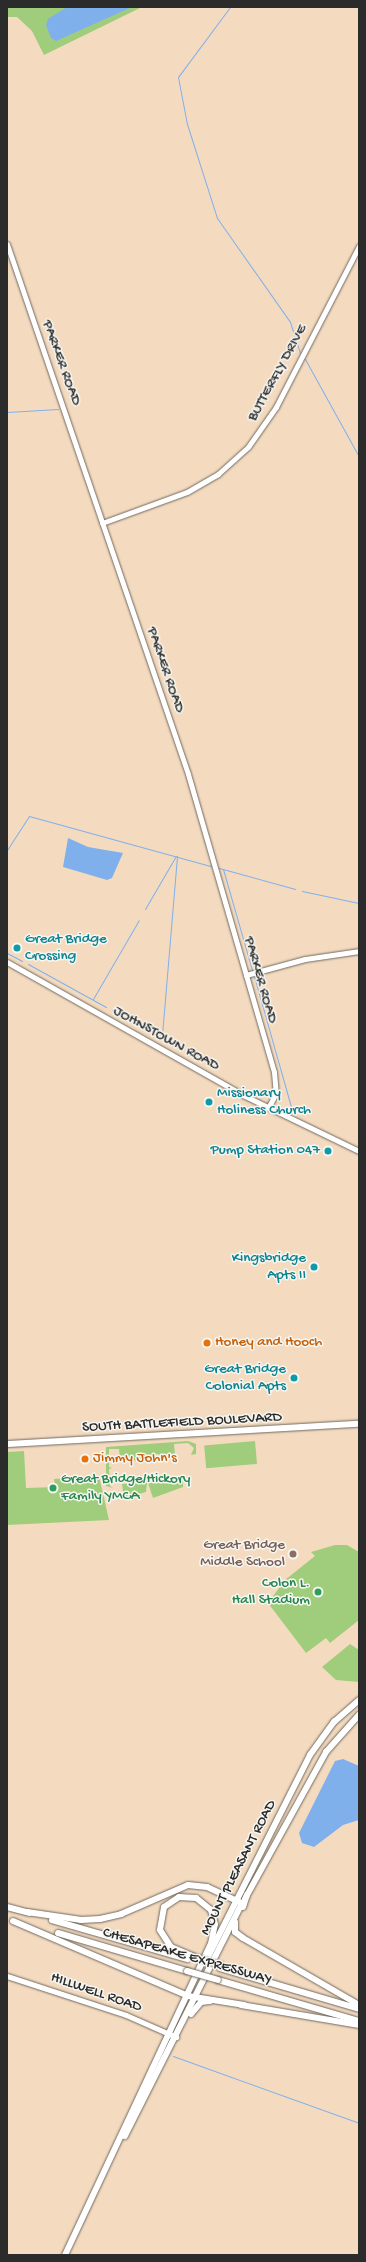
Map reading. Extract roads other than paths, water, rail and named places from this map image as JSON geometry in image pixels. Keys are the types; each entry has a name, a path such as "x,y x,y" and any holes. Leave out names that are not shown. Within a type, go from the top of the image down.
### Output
{"highway":[{"path":"27,1912 81,1920 100,1919 127,1911 169,1890 188,1885 206,1887 240,1901"},
{"path":"248,1895 234,1925 236,1933 359,2005"},
{"path":"193,1959 171,1947 160,1930 164,1908 179,1897 200,1899 212,1913 214,1934 202,1970"},
{"name":"MOUNT PLEASANT ROAD","path":"65,2255 173,2035 196,1996 240,1901"},
{"name":"CHESAPEAKE EXPRESSWAY","path":"7,1907 193,1959 359,2009"},
{"path":"10,1920 188,1996 196,1996 359,2025"},
{"name":"CHESAPEAKE EXPRESSWAY","path":"10,1920 359,2021"},
{"name":"MOUNT PLEASANT ROAD","path":"173,2035 188,1996 202,1970"},
{"path":"173,2035 201,2002 244,2005"}],"main road":[{"name":"SOUTH BATTLEFIELD BOULEVARD","path":"7,1444 359,1424"},
{"name":"MOUNT PLEASANT ROAD","path":"202,1970 240,1901 310,1755 334,1722 359,1700"},
{"name":"MOUNT PLEASANT ROAD","path":"240,1901 248,1895 326,1752 359,1714"}],"street":[{"name":"PARKER ROAD","path":"7,244 188,774 276,1083 268,1108"},
{"name":"BUTTERFLY DRIVE","path":"102,524 192,490 224,469 248,447 276,407 359,246"},
{"path":"246,975 305,959 359,951"},
{"name":"JOHNSTOWN ROAD","path":"7,962 268,1108 359,1151"},
{"name":"HILLWELL ROAD","path":"7,1976 126,2015 173,2035"}],"water":[{"path":"67,7 132,7 56,41 51,38 46,25 48,19"},
{"path":"68,838 88,847 123,853 112,878 107,880 63,867"},
{"path":"343,1759 359,1766 359,1820 343,1825 314,1847 302,1843 299,1833 335,1761"}],"waterway":[{"path":"230,7 178,77 187,124 217,218 290,322 300,353"},
{"path":"305,359 359,457"},
{"path":"7,412 58,409"},
{"path":"7,850 29,816 211,866"},
{"path":"145,909 176,856"},
{"path":"162,1035 177,856"},
{"path":"219,868 295,889"},
{"path":"223,869 252,970"},
{"path":"302,891 359,903"},
{"path":"93,999 139,920"},
{"path":"7,953 22,961"},
{"path":"28,964 106,1007"},
{"path":"254,976 292,1110"},
{"path":"112,1010 132,1022"},
{"path":"173,2056 359,2123"}],"place":[{"name":"Great Bridge Crossing","path":"17,948"},
{"name":"Missionary Holiness Church","path":"209,1102"},
{"name":"Pump Station 047","path":"328,1151"},
{"name":"Kingsbridge Apts II","path":"314,1267"},
{"name":"Honey and Hooch","path":"207,1343"},
{"name":"Great Bridge Colonial Apts","path":"294,1378"},
{"name":"Jimmy John's","path":"85,1459"},
{"name":"Great Bridge/Hickory Family YMCA","path":"53,1488"},
{"name":"Great Bridge Middle School","path":"293,1554"},
{"name":"Colon L. Hall Stadium","path":"318,1592"}]}
